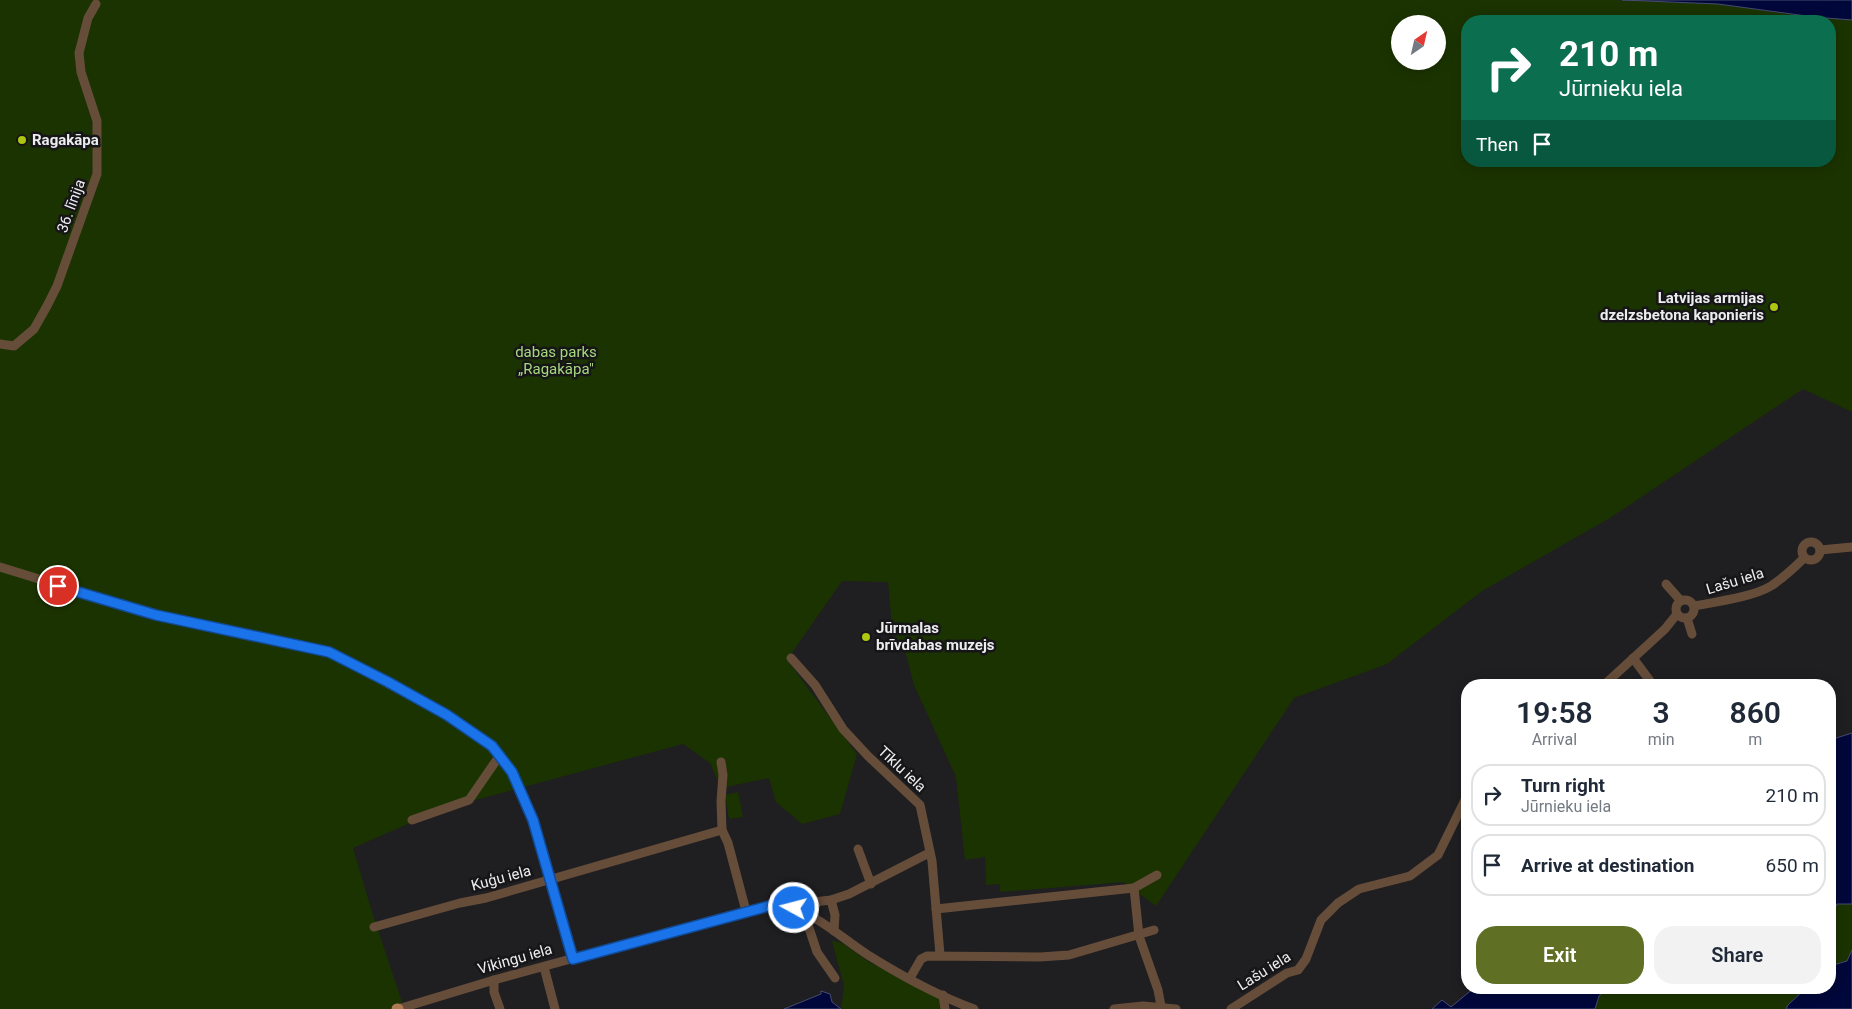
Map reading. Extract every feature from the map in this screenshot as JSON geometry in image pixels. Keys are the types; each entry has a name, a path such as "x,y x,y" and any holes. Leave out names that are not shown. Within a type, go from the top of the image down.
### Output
{"street":[{"name":"36. līnija","path":"0,344 14,346 34,329 57,286 97,174 97,121 81,72 79,53 88,18 96,4"},
{"name":"Lašu iela","path":"1808,542 1817,544 1820,550 1815,560 1804,558 1802,548 1808,542"},
{"name":"Lašu iela","path":"1820,550 1852,547"},
{"name":"Lašu iela","path":"1694,606 1737,597 1769,587 1792,570 1804,558"},
{"path":"0,567 156,615 329,652 388,682 447,715 481,737 500,755 512,772 527,805 573,959"},
{"path":"1610,679 1665,629 1677,614 1676,605 1681,601 1666,584"},
{"name":"Lašu iela","path":"1681,601 1690,601 1694,606 1694,612 1687,618"},
{"path":"1677,614 1682,618 1687,618 1692,634"},
{"name":"Tīklu iela","path":"791,658 815,685 843,729 868,756 920,805 932,861 940,955"},
{"path":"1632,658 1648,679"},
{"path":"412,820 470,800 500,755"},
{"path":"721,762 723,775 721,801 722,830 728,843 746,911"},
{"name":"Lašu iela","path":"1230,1009 1287,973 1298,970 1306,959 1321,920 1338,903 1359,889 1410,876 1438,855 1461,808"},
{"name":"Kuģu iela","path":"374,927 460,903 486,898 722,830"},
{"path":"858,849 871,884"},
{"path":"780,906 832,900 850,894 929,853"},
{"path":"936,909 1134,888 1156,876 1154,865"},
{"path":"1134,888 1140,936 1158,990 1161,1006"},
{"path":"832,900 835,915 834,930"},
{"name":"Vikingu iela","path":"398,1009 494,980 769,906 780,906 804,913 834,930 868,955 943,995"},
{"path":"804,913 817,952 835,978"},
{"path":"910,978 921,959 927,956 1060,956 1140,936 1154,930"},
{"path":"544,967 555,1009"},
{"path":"494,980 494,992 500,1009"},
{"path":"943,995 945,1009"},
{"path":"943,995 974,1009"},
{"path":"1114,1009 1161,1006 1176,1009"}],"green space":[{"name":"dabas parks „Ragakāpa\"","path":"0,0 1622,0 1718,4 1799,15 1461,15 1461,167 1836,167 1836,19 1852,20 1852,412 1803,389 1610,518 1482,591 1387,664 1294,698 1156,906 1124,882 1000,892 1000,884 986,885 985,857 965,860 956,777 914,685 904,647 893,638 888,582 842,581 787,660 857,754 840,814 802,824 776,802 769,778 721,788 710,763 683,744 442,809 353,848 402,1002 396,1009 0,1009"},
{"path":"738,792 743,817 729,819 725,795"},
{"path":"1837,904 1852,904 1852,950 1847,961 1836,964 1836,906"},
{"path":"832,941 842,943 869,962 939,998 941,1009 841,1009 844,985"},
{"path":"1601,994 1800,994 1786,1009 1595,1009"}],"shaded area":[{"path":"1622,0 1852,0 1852,20 1836,19 1836,15 1799,15 1718,4"},
{"path":"1852,733 1852,904 1837,904 1836,906 1836,738"},
{"path":"1852,950 1852,1009 1786,1009 1800,994 1836,994 1836,964 1847,961"},
{"path":"821,991 830,994 832,1002 841,1009 784,1009 821,994"},
{"path":"1467,994 1601,994 1595,1009 1432,1009 1442,1000 1451,1007"}],"place":[{"name":"Ragakāpa","path":"22,140"},
{"name":"Latvijas armijas dzelzsbetona kaponieris","path":"1774,307"},
{"name":"Jūrmalas brīvdabas muzejs","path":"866,637"}],"route":[{"path":"58,586 156,615 329,652 388,682 447,715 481,737 500,755 512,772 524,797 533,820 573,959 746,911 769,906 794,908"}]}
